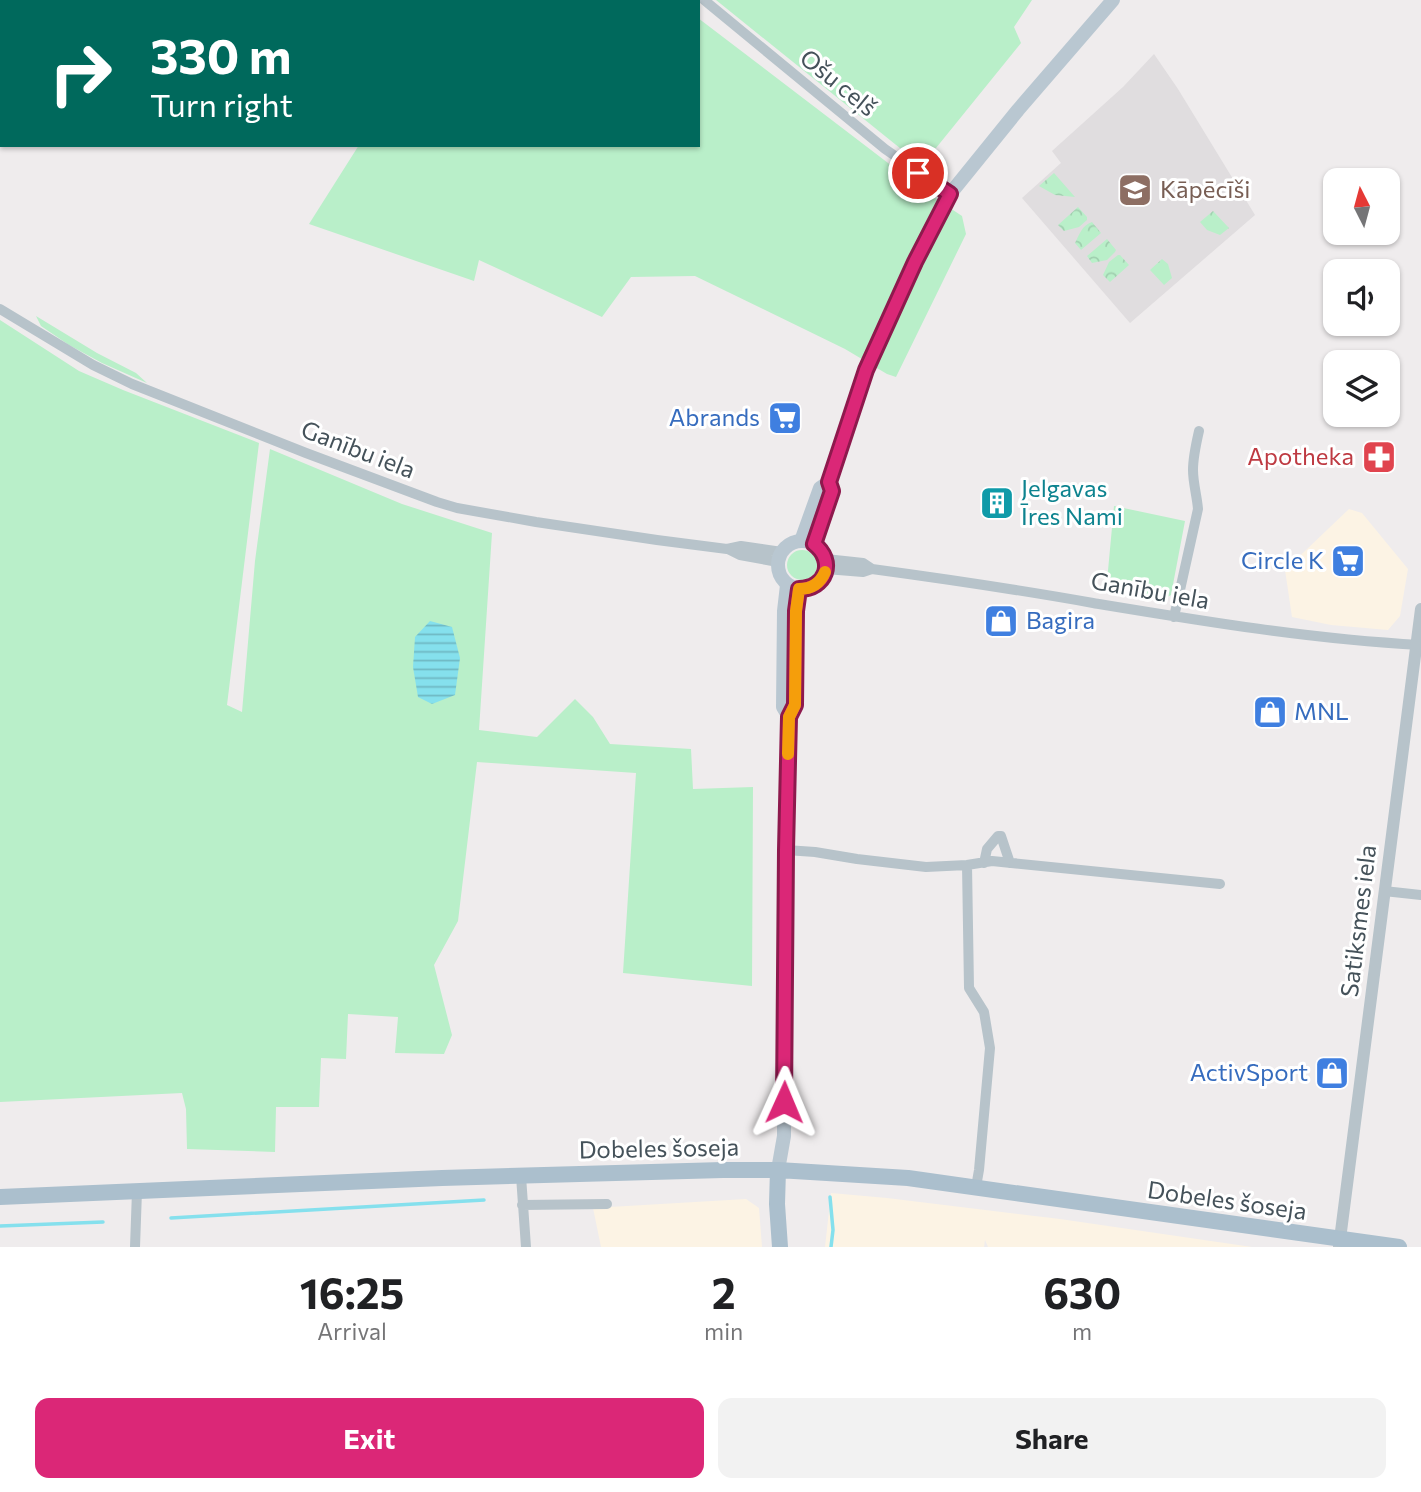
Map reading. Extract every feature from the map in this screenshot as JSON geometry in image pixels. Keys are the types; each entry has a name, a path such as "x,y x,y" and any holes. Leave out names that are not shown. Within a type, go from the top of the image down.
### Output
{"main road":[{"path":"807,543 820,488 829,482 866,370 915,262 950,194 1113,0"},
{"path":"807,543 821,550 826,564 824,576 813,587 793,587 780,575 780,557 790,544 807,543"},
{"path":"780,1247 776,1205 784,1129 789,717 783,707 784,611 793,587"},
{"name":"Dobeles šoseja","path":"0,1197 521,1176 778,1170 908,1178 1340,1243 1399,1247"}],"street":[{"name":"Ošu ceļš","path":"704,0 885,149 950,194"},
{"name":"Ganību iela","path":"0,309 93,365 132,384 437,502 536,522 727,549 741,546 780,557"},
{"path":"1174,617 1198,509 1193,472 1199,431"},
{"name":"Ganību iela","path":"826,564 863,572 872,569 1021,591 1174,617 1308,635 1418,645"},
{"name":"Satiksmes iela","path":"1340,1243 1421,609"},
{"path":"984,863 987,849 998,836 1001,836 1004,842 1010,863"},
{"path":"786,850 926,867 992,861 1220,884"},
{"path":"967,865 970,988 984,1012 990,1048 976,1187"},
{"path":"1384,891 1421,895"},
{"path":"521,1176 526,1247"},
{"path":"135,1247 137,1191"},
{"path":"522,1205 607,1204"}],"shaded area":[{"name":"Kāpēcīši","path":"1154,54 1255,215 1130,323 1022,198 1061,163 1052,151 1123,87"},
{"path":"1349,509 1362,513 1408,569 1400,616 1388,630 1331,625 1292,617 1285,570"},
{"path":"831,1193 1060,1219 1252,1247 988,1247 985,1240 984,1247 825,1247"},
{"path":"746,1199 759,1208 762,1247 601,1247 593,1208"}],"green space":[{"path":"716,0 1032,0 1014,27 1021,43 936,148 927,149 924,161 916,161"},
{"path":"700,20 926,192 962,216 966,234 896,377 845,349 695,276 631,277 602,317 479,260 474,281 309,224 358,147 700,147"},
{"path":"1054,173 1075,197 1055,195 1039,186"},
{"path":"1078,207 1087,220 1079,227 1064,231 1058,225"},
{"path":"1213,211 1229,228 1220,235 1207,230 1200,222"},
{"path":"1092,222 1101,233 1081,250 1075,243 1083,228"},
{"path":"1107,239 1115,252 1107,260 1092,263 1087,256"},
{"path":"1118,255 1129,265 1110,282 1103,275 1109,262"},
{"path":"1162,259 1168,264 1172,278 1164,285 1150,270"},
{"path":"36,316 136,373 147,383 69,345 41,326"},
{"path":"0,320 79,371 259,443 227,705 242,712 255,561 270,449 402,504 492,533 479,730 537,737 575,699 593,717 610,744 691,749 693,789 753,787 752,986 623,973 636,773 477,762 458,921 434,965 452,1035 444,1054 395,1053 398,1017 348,1014 346,1059 321,1058 319,1107 276,1107 275,1152 187,1149 186,1109 182,1093 0,1102"},
{"path":"1114,506 1185,521 1171,595 1160,601 1106,592"},
{"path":"802,550 813,554 817,565 813,576 802,580 791,576 787,565 791,554"}],"water":[{"path":"430,621 452,627 460,658 455,695 432,704 418,697 413,667 415,637"}],"waterway":[{"path":"830,1197 833,1230 831,1247"},
{"path":"171,1218 484,1200"},
{"path":"0,1226 103,1222"}],"slow traffic":[{"path":"788,754 789,717 795,705 796,611 799,589 813,587 825,572"}],"place":[{"name":"Kāpēcīši","path":"1135,190"},
{"name":"Abrands","path":"785,418"},
{"name":"Apotheka","path":"1379,457"},
{"name":"Jelgavas Īres Nami","path":"997,503"},
{"name":"Circle K","path":"1348,561"},
{"name":"Bagira","path":"1001,621"},
{"name":"MNL","path":"1270,712"},
{"name":"ActivSport","path":"1332,1073"}],"route":[{"path":"784,1102 789,717 795,705 796,611 799,589 813,587 824,576 824,554 814,544 832,491 829,482 866,370 915,262 950,194 918,173"}]}
